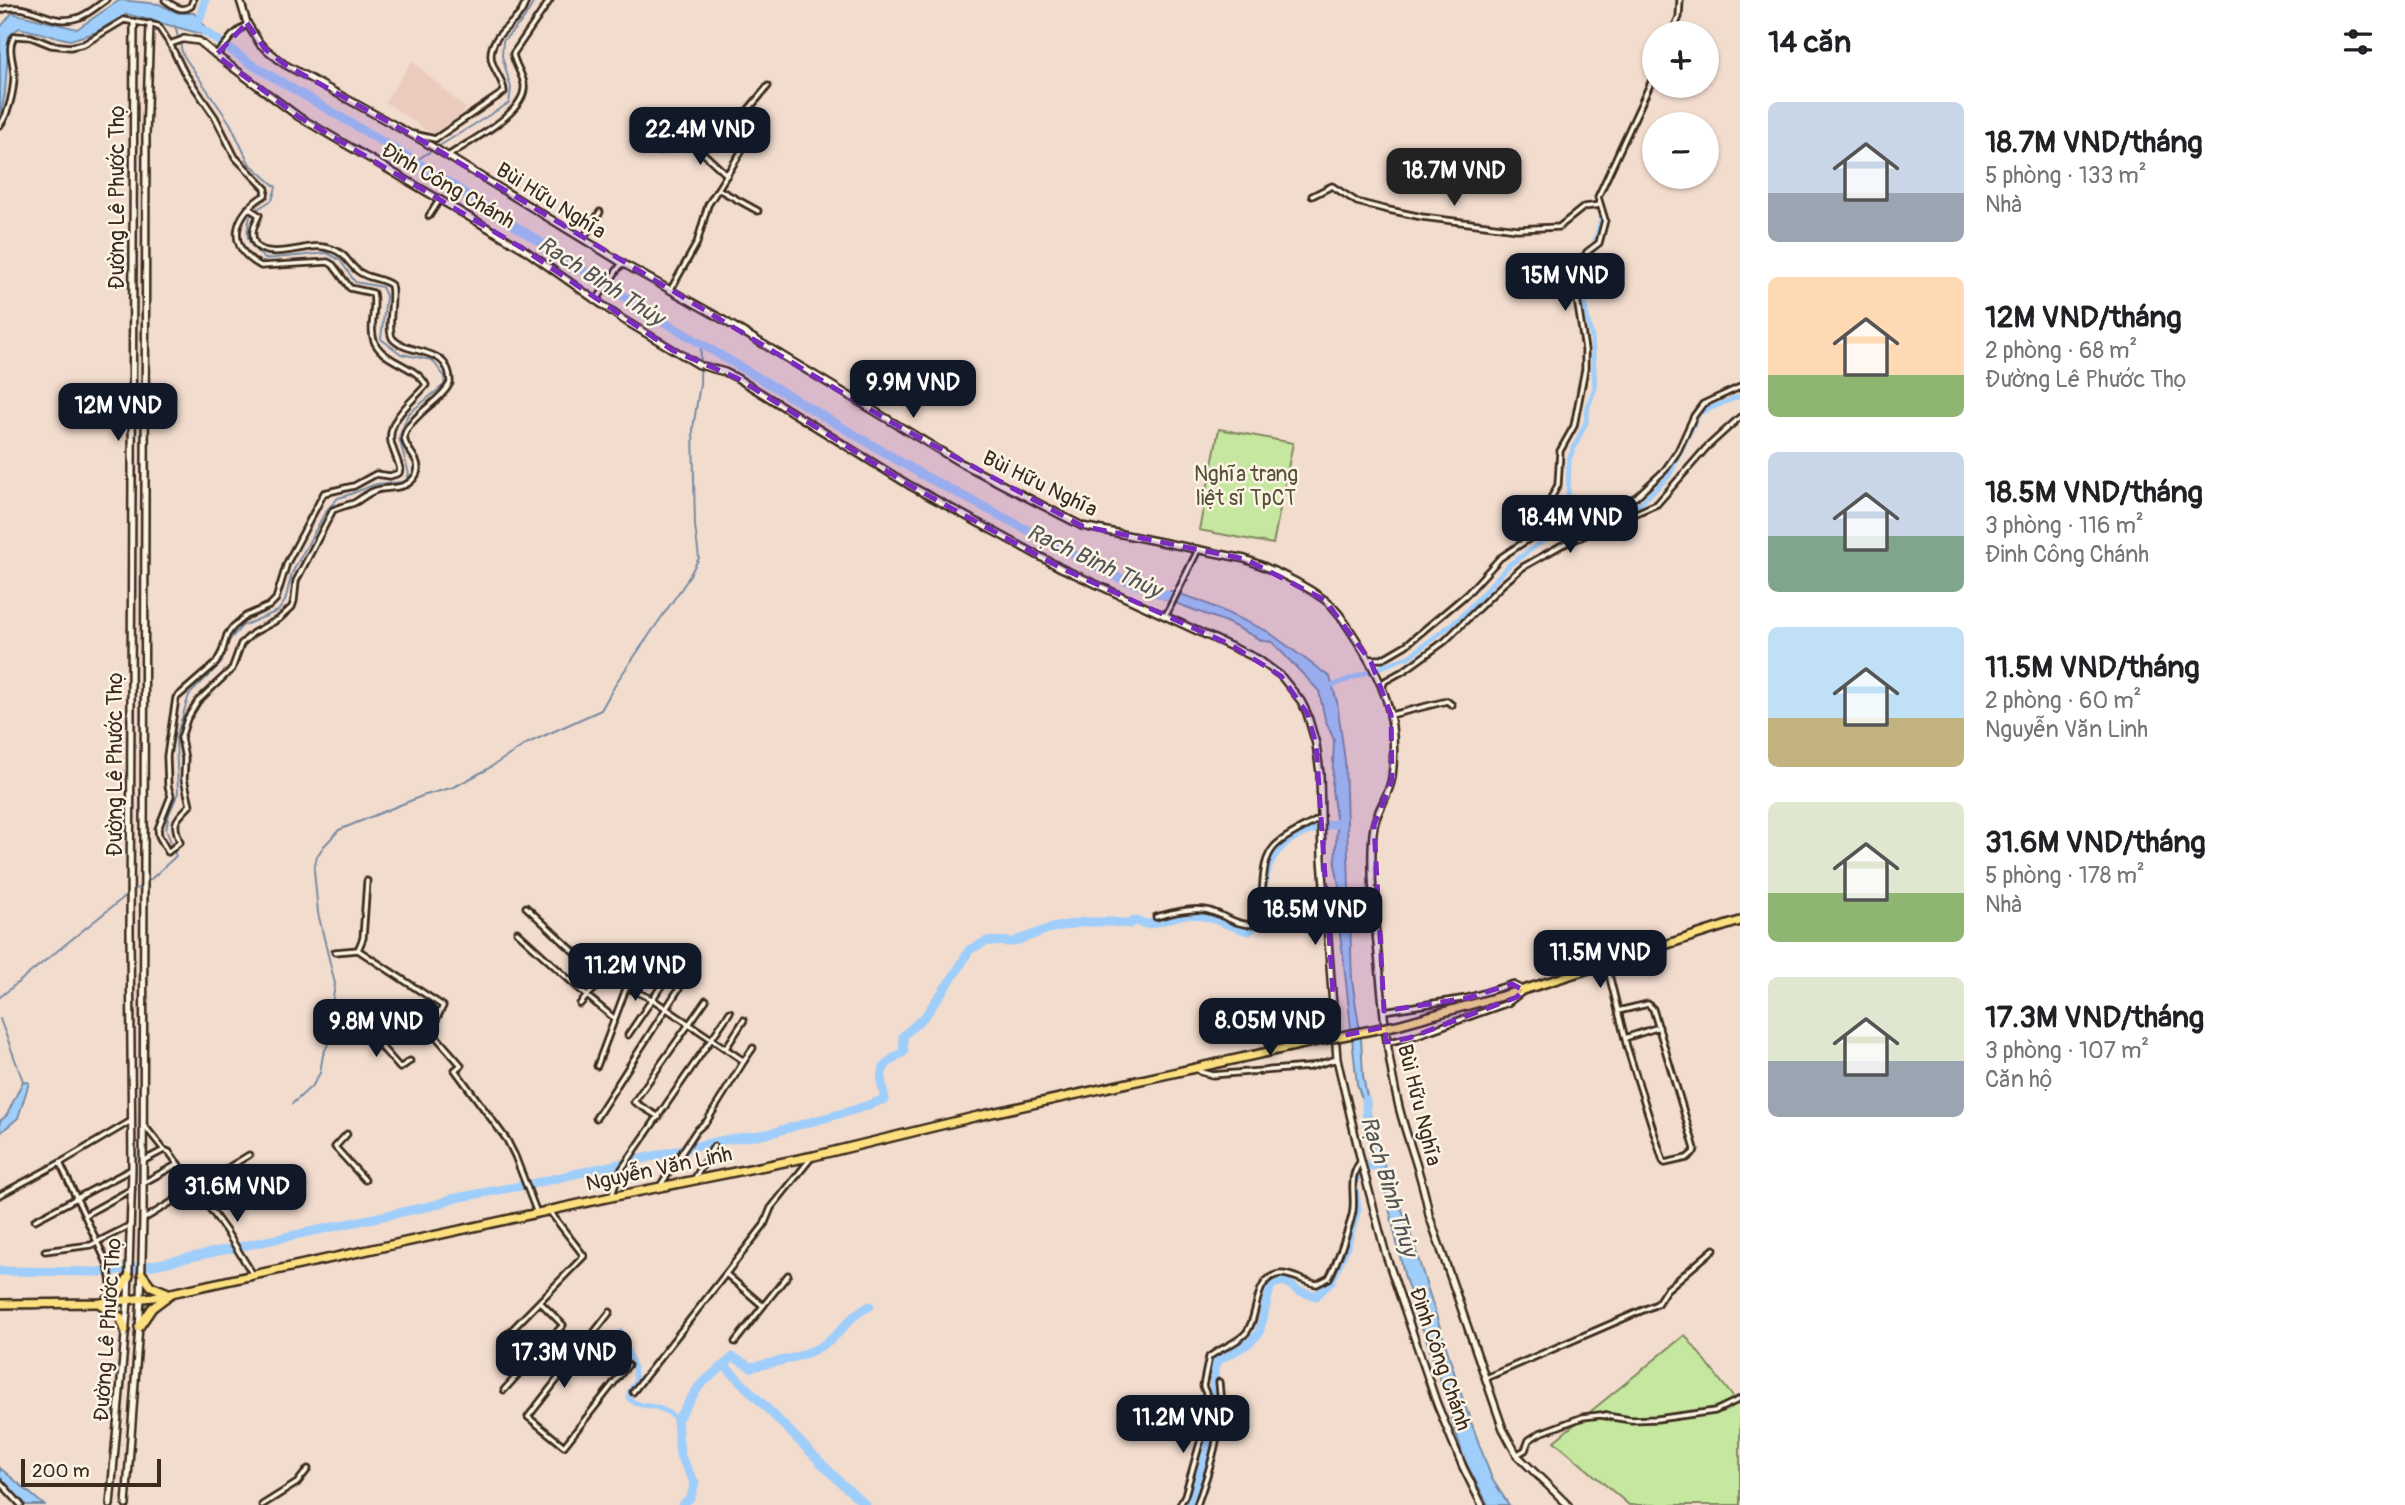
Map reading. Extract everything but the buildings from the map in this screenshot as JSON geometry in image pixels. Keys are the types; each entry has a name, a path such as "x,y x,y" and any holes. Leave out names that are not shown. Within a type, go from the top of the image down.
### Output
{"highway":[{"path":"1523,990 1740,921"},
{"name":"Nguyễn Văn Linh","path":"0,1304 100,1304 114,1299 141,1299 611,1196 814,1156 984,1115 1397,1025 1523,990"},
{"path":"142,1274 154,1289 173,1292"},
{"path":"114,1299 129,1276"},
{"path":"139,1327 152,1308 173,1292"},
{"path":"100,1304 120,1317 125,1330"}],"street":[{"path":"0,10 25,7 52,19 66,20 80,17 106,0"},
{"path":"165,0 176,7 186,9 191,6 193,0"},
{"path":"240,0 247,23 265,50 284,64 410,135 419,134 432,140 504,92 492,61 491,48 503,31 521,14 527,0"},
{"path":"446,155 513,112 520,102 524,85 513,54 550,0"},
{"path":"1677,21 1679,0"},
{"path":"0,125 5,118 13,86 10,47 15,36 70,47 84,44 124,20 162,29 184,72 215,117 235,157 266,189 265,195 249,208 240,218 237,228 239,242 245,253 261,266 328,262 350,288 373,293 375,344 421,378 426,385 400,416 392,433 391,444 399,473 390,476 376,474 354,486 324,493 284,571 276,599 269,606 246,615 233,626 216,663 176,698 167,756 171,796 158,829 168,852 180,842 175,829 177,821 181,812 190,805 181,738 191,710 232,669 241,644 292,607 296,580 333,510 371,492 402,488 412,481 418,469 404,441 405,435 425,407 446,390 450,383 446,368 432,354 406,346 392,338 390,332 393,293 389,283 358,272 346,257 334,249 311,247 284,252 265,250 258,245 254,237 259,215 249,208"},
{"name":"Đường Lê Phước Thọ","path":"110,1505 128,1301 132,1189 130,932 134,22"},
{"path":"218,54 247,23"},
{"name":"Đường Lê Phước Thọ","path":"126,1505 141,1299 143,1219 146,135 150,24"},
{"path":"171,43 184,39"},
{"name":"Đinh Công Chánh","path":"184,39 199,41 299,117 522,248 656,341 701,366 737,378 893,475 1061,568 1258,659 1281,676 1301,701 1316,744 1337,1059 1362,1167 1386,1255 1437,1404 1482,1505"},
{"path":"728,134 768,86"},
{"path":"1541,528 1547,505 1558,485 1560,451 1574,426 1586,360 1577,307 1582,262 1600,240 1605,220 1598,197 1601,187 1643,98"},
{"path":"671,289 697,243 708,205 742,149 719,125 714,124 691,141"},
{"path":"132,135 146,135"},
{"name":"Bùi Hữu Nghĩa","path":"410,135 959,462 1082,526 1245,559 1325,600 1337,611 1382,683 1391,715 1394,744 1392,780 1374,825 1375,920 1386,1042 1399,1108 1425,1191 1429,1214 1503,1429 1517,1455 1569,1505"},
{"path":"659,150 682,135 727,176"},
{"path":"1312,196 1332,186 1357,202 1394,212 1517,229 1559,227 1584,207 1600,205"},
{"path":"718,189 758,211"},
{"path":"429,216 440,199"},
{"path":"583,239 600,212"},
{"path":"596,301 622,263"},
{"path":"1366,655 1371,660 1378,660 1399,650 1467,594 1500,558 1534,536 1541,528 1636,497 1665,470 1703,404 1740,387"},
{"path":"1382,683 1445,641 1523,567 1562,545 1635,516 1657,504 1706,448 1740,417"},
{"path":"132,427 145,428"},
{"path":"1165,617 1198,551"},
{"path":"1391,715 1447,701 1452,705"},
{"path":"131,816 144,815"},
{"path":"1156,917 1202,909 1245,925 1252,924 1258,913 1265,867 1271,851 1282,841 1321,819"},
{"path":"358,950 363,938 367,881"},
{"path":"526,908 594,971 652,999 744,1061"},
{"path":"517,932 615,1019"},
{"path":"335,952 358,950 440,1003 443,1006 434,1024 433,1033"},
{"path":"1606,964 1618,1011 1625,1038 1663,1161 1665,1163 1686,1157 1695,1149 1653,1009 1648,1004 1618,1011"},
{"path":"596,1118 687,976 686,971 676,966"},
{"path":"580,1004 607,978"},
{"path":"1384,1012 1467,998 1512,984 1523,990 1508,1003 1409,1038 1386,1042"},
{"path":"628,1035 662,985"},
{"path":"597,1066 627,986"},
{"path":"659,1117 634,1102 706,1000"},
{"path":"371,1006 410,1037 423,1032 433,1033 461,1065 455,1070 507,1140 537,1213"},
{"path":"611,1196 619,1173 730,1012"},
{"path":"726,1048 744,1020"},
{"path":"393,1024 377,1042 400,1068 410,1062"},
{"path":"1625,1038 1659,1027"},
{"path":"659,1187 696,1131 707,1121 753,1048"},
{"path":"1196,1069 1212,1074 1309,1067 1337,1059"},
{"path":"132,1096 144,1096"},
{"path":"0,1195 132,1121"},
{"path":"144,1125 197,1189 253,1275"},
{"path":"347,1135 335,1147 365,1180"},
{"path":"694,1180 714,1146"},
{"path":"143,1161 164,1150"},
{"path":"143,1219 197,1189 249,1155"},
{"path":"633,1392 764,1225 771,1209 814,1156"},
{"path":"60,1163 108,1265 114,1299"},
{"path":"143,1183 178,1164"},
{"path":"1180,1505 1209,1415 1210,1403 1203,1386 1209,1357 1246,1332 1263,1285 1280,1274 1317,1284 1325,1281 1332,1273 1352,1216 1351,1182 1354,1170 1362,1167"},
{"path":"35,1220 132,1169"},
{"path":"85,1215 132,1189"},
{"path":"502,1340 541,1303 584,1255 549,1210"},
{"path":"46,1251 91,1245 131,1225"},
{"path":"1484,1379 1657,1304 1667,1288 1714,1249"},
{"path":"726,1274 763,1306"},
{"path":"735,1342 788,1275"},
{"path":"504,1390 563,1325 541,1303"},
{"path":"610,1312 528,1417 564,1446 628,1365"},
{"path":"558,1332 580,1349"},
{"path":"1196,1505 1209,1468 1220,1417 1219,1382"},
{"path":"1517,1455 1525,1450 1529,1440 1539,1433 1583,1417 1600,1415 1631,1420 1657,1419 1715,1411 1740,1399"},
{"path":"1209,1415 1220,1417"},
{"path":"261,1505 297,1483 308,1469"},
{"path":"0,1482 21,1505"}],"highlighted area":[{"path":"247,23 265,49 284,64 423,141 891,422 1082,526 1245,559 1325,600 1371,662 1391,715 1392,780 1374,825 1384,1011 1467,998 1512,984 1523,990 1517,997 1409,1038 1386,1042 1385,1027 1336,1037 1316,744 1307,713 1281,676 1231,645 1061,568 909,485 737,378 672,350 522,248 299,117 216,55"}],"shaded area":[{"path":"412,61 466,109 436,137 385,102"}],"green space":[{"name":"Nghĩa trang liệt sĩ TpCT","path":"1219,429 1293,443 1273,544 1199,530"},
{"path":"1685,1335 1740,1406 1740,1505 1629,1505 1554,1441"}],"water":[{"path":"120,0 159,4 178,13 194,13 213,37 127,14 94,33 70,40 19,28 9,36 5,93 0,119 0,28 12,13 77,29"},
{"name":"Rạch Bình Thủy","path":"1171,591 1201,601 1267,631 1330,677 1337,702 1345,761 1352,981 1361,1038 1363,1076 1376,1144 1406,1220 1463,1400 1492,1479 1509,1505 1488,1505 1464,1459 1405,1278 1368,1116 1357,1084 1334,898 1339,885 1335,864 1337,825 1332,790 1334,740 1325,719 1319,691 1272,642 1263,641 1226,622 1157,596"},
{"path":"23,1081 29,1083 18,1118 0,1133 0,1121 7,1115"},
{"path":"0,1468 44,1505 26,1505 0,1480"}],"waterway":[{"name":"Rạch Bình Thủy","path":"195,24 200,18 205,0"},
{"path":"415,161 509,103 511,88 502,56 503,41 524,19 535,0"},
{"path":"172,845 166,829 178,793 176,737 189,695 222,662 226,644 242,626 278,611 285,601 292,573 326,511 338,498 377,484 406,481 409,474 399,438 408,414 444,385 445,377 432,360 401,354 381,339 386,296 382,287 355,282 340,260 327,253 265,259 250,244 247,234 251,213 272,200 276,187 249,163 230,123 183,55 175,26"},
{"name":"Rạch Bình Thủy","path":"203,30 251,64 415,161 651,314 921,474 1117,577 1171,597"},
{"path":"1559,526 1556,512 1568,495 1569,459 1586,422 1588,406 1595,388 1592,338 1584,303 1591,257 1602,216"},
{"path":"292,1104 313,1085 320,1073 323,1055 332,1035 335,984 318,913 314,870 317,856 324,846 339,830 422,796 454,787 528,743 601,710 699,558 695,526 693,428 700,384 701,344"},
{"path":"1331,686 1410,656 1461,617 1509,565 1560,529 1639,505 1669,476 1699,413 1740,396"},
{"path":"1262,890 1270,862 1285,843 1301,833 1339,823"},
{"path":"133,891 150,880 176,856 174,851"},
{"path":"0,997 128,894"},
{"path":"0,1271 104,1272 154,1265 724,1140 767,1134 854,1110 885,1099 882,1071 889,1061 904,1052 903,1036 925,1016 969,950 987,941 1013,942 1048,929 1083,922 1130,924 1135,920 1150,924 1189,914 1204,916 1249,931 1258,922 1260,907"},
{"path":"0,1019 23,1081"},
{"name":"Rạch Bình Thủy","path":"1366,1100 1367,1126 1378,1158"},
{"path":"1190,1505 1212,1426 1217,1361 1249,1343 1259,1333 1271,1284 1285,1281 1298,1291 1316,1296 1331,1281 1347,1244 1357,1209 1353,1181 1363,1168 1380,1164"},
{"path":"724,1365 733,1357 751,1367 792,1358 821,1347 851,1318 870,1306"},
{"path":"621,1331 634,1366 636,1381 629,1392 629,1399 640,1405 664,1410 677,1420"},
{"path":"682,1505 691,1497 695,1483 680,1455 677,1420 700,1385 724,1365 866,1505"}]}
